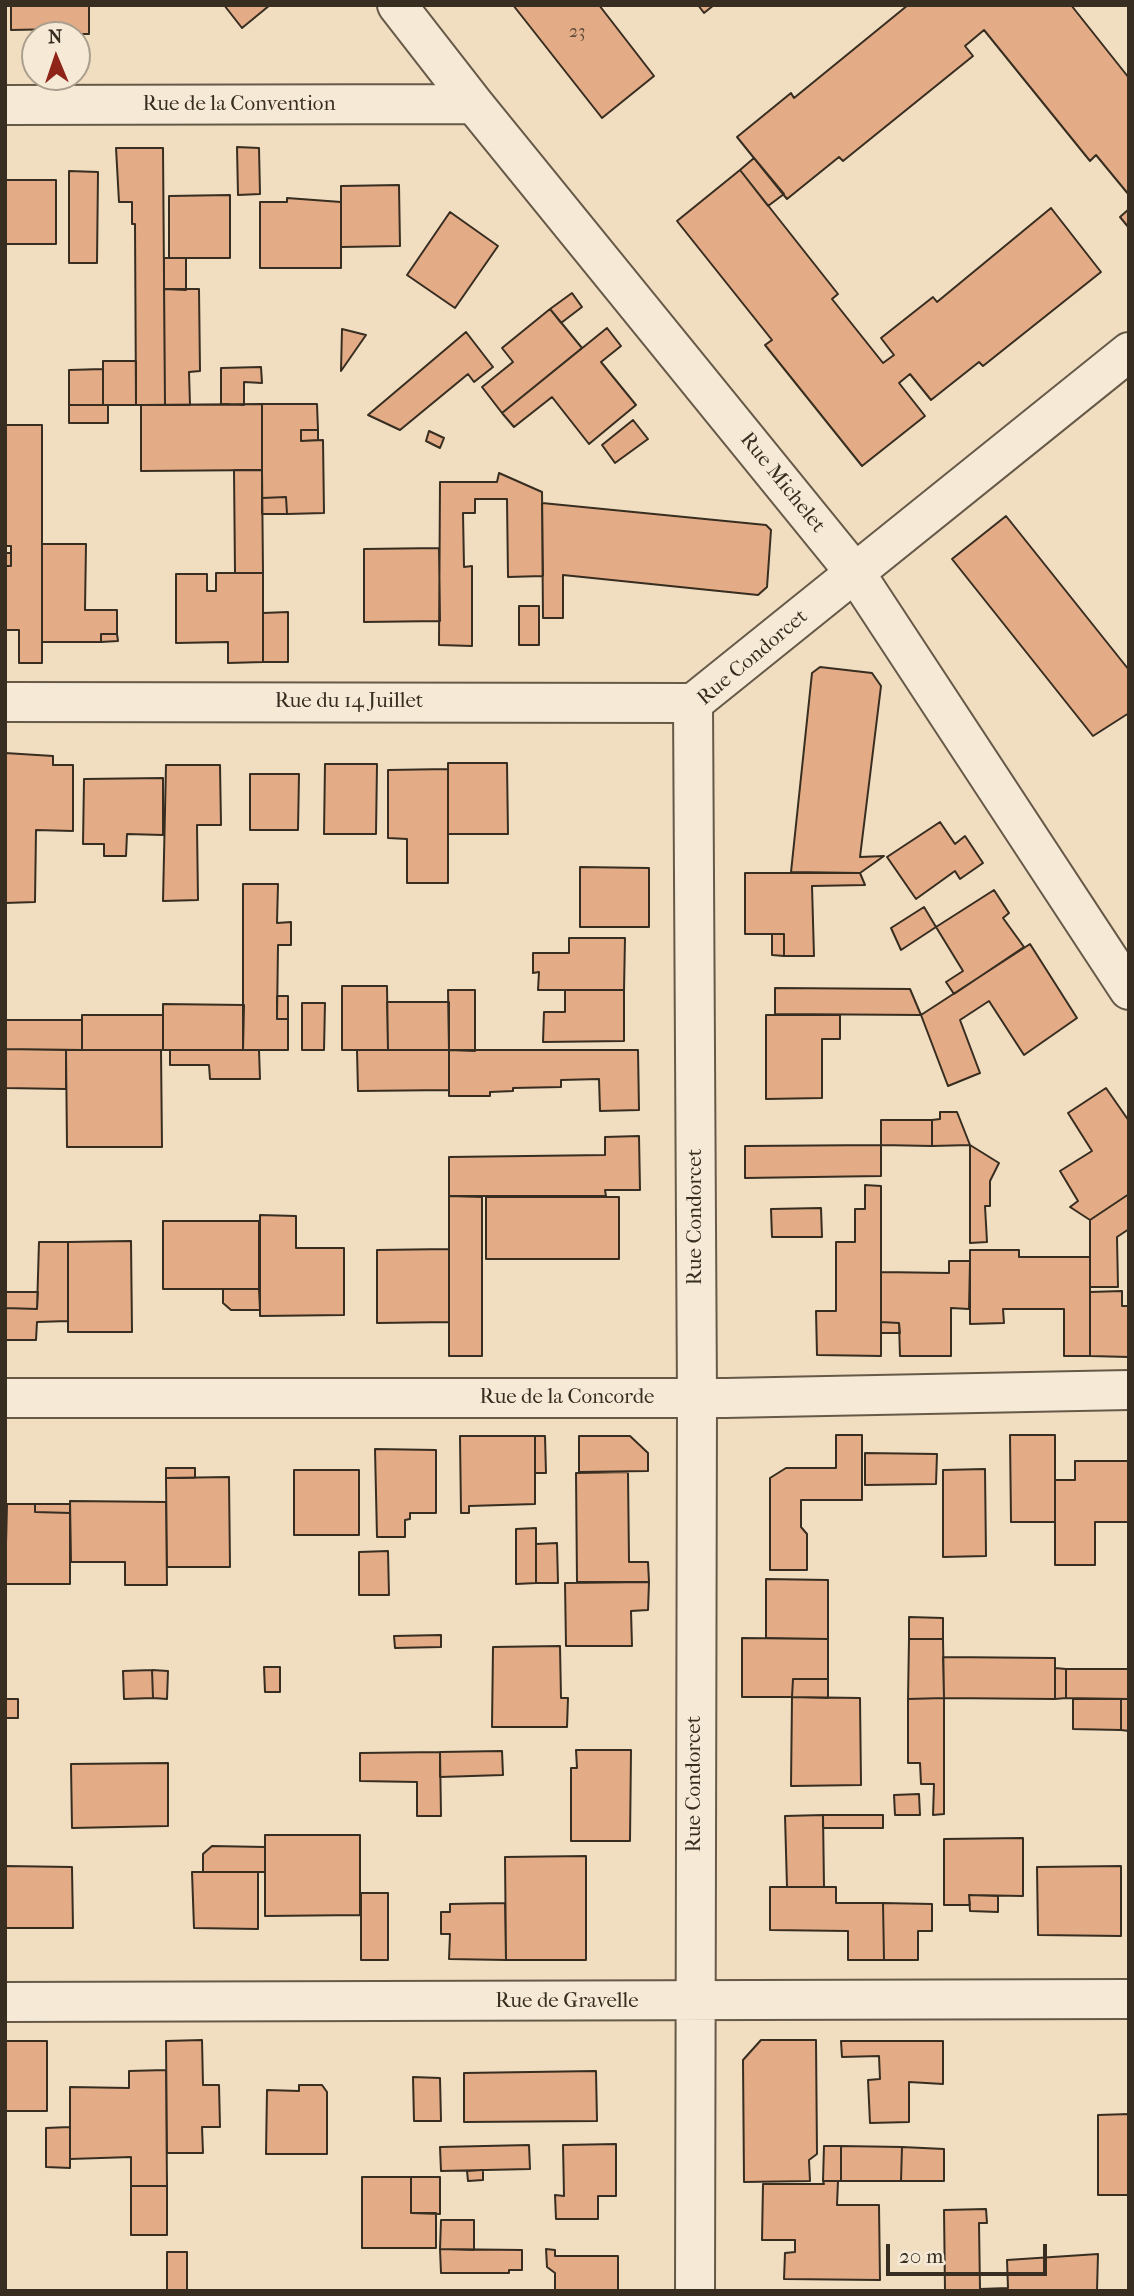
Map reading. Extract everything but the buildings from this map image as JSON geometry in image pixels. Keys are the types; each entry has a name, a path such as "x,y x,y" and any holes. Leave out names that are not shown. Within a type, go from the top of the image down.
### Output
{"street":[{"name":"Rue Michelet","path":"397,5 474,104 856,575 1129,990"},
{"name":"Rue de la Convention","path":"5,105 474,104"},
{"name":"Rue Condorcet","path":"695,2291 693,2002 697,1398 693,703 856,575 1129,352"},
{"name":"Rue du 14 Juillet","path":"5,702 693,703"},
{"name":"Rue de la Concorde","path":"5,1398 697,1398 1129,1390"},
{"name":"Rue de Gravelle","path":"5,2002 1129,1999"}]}
